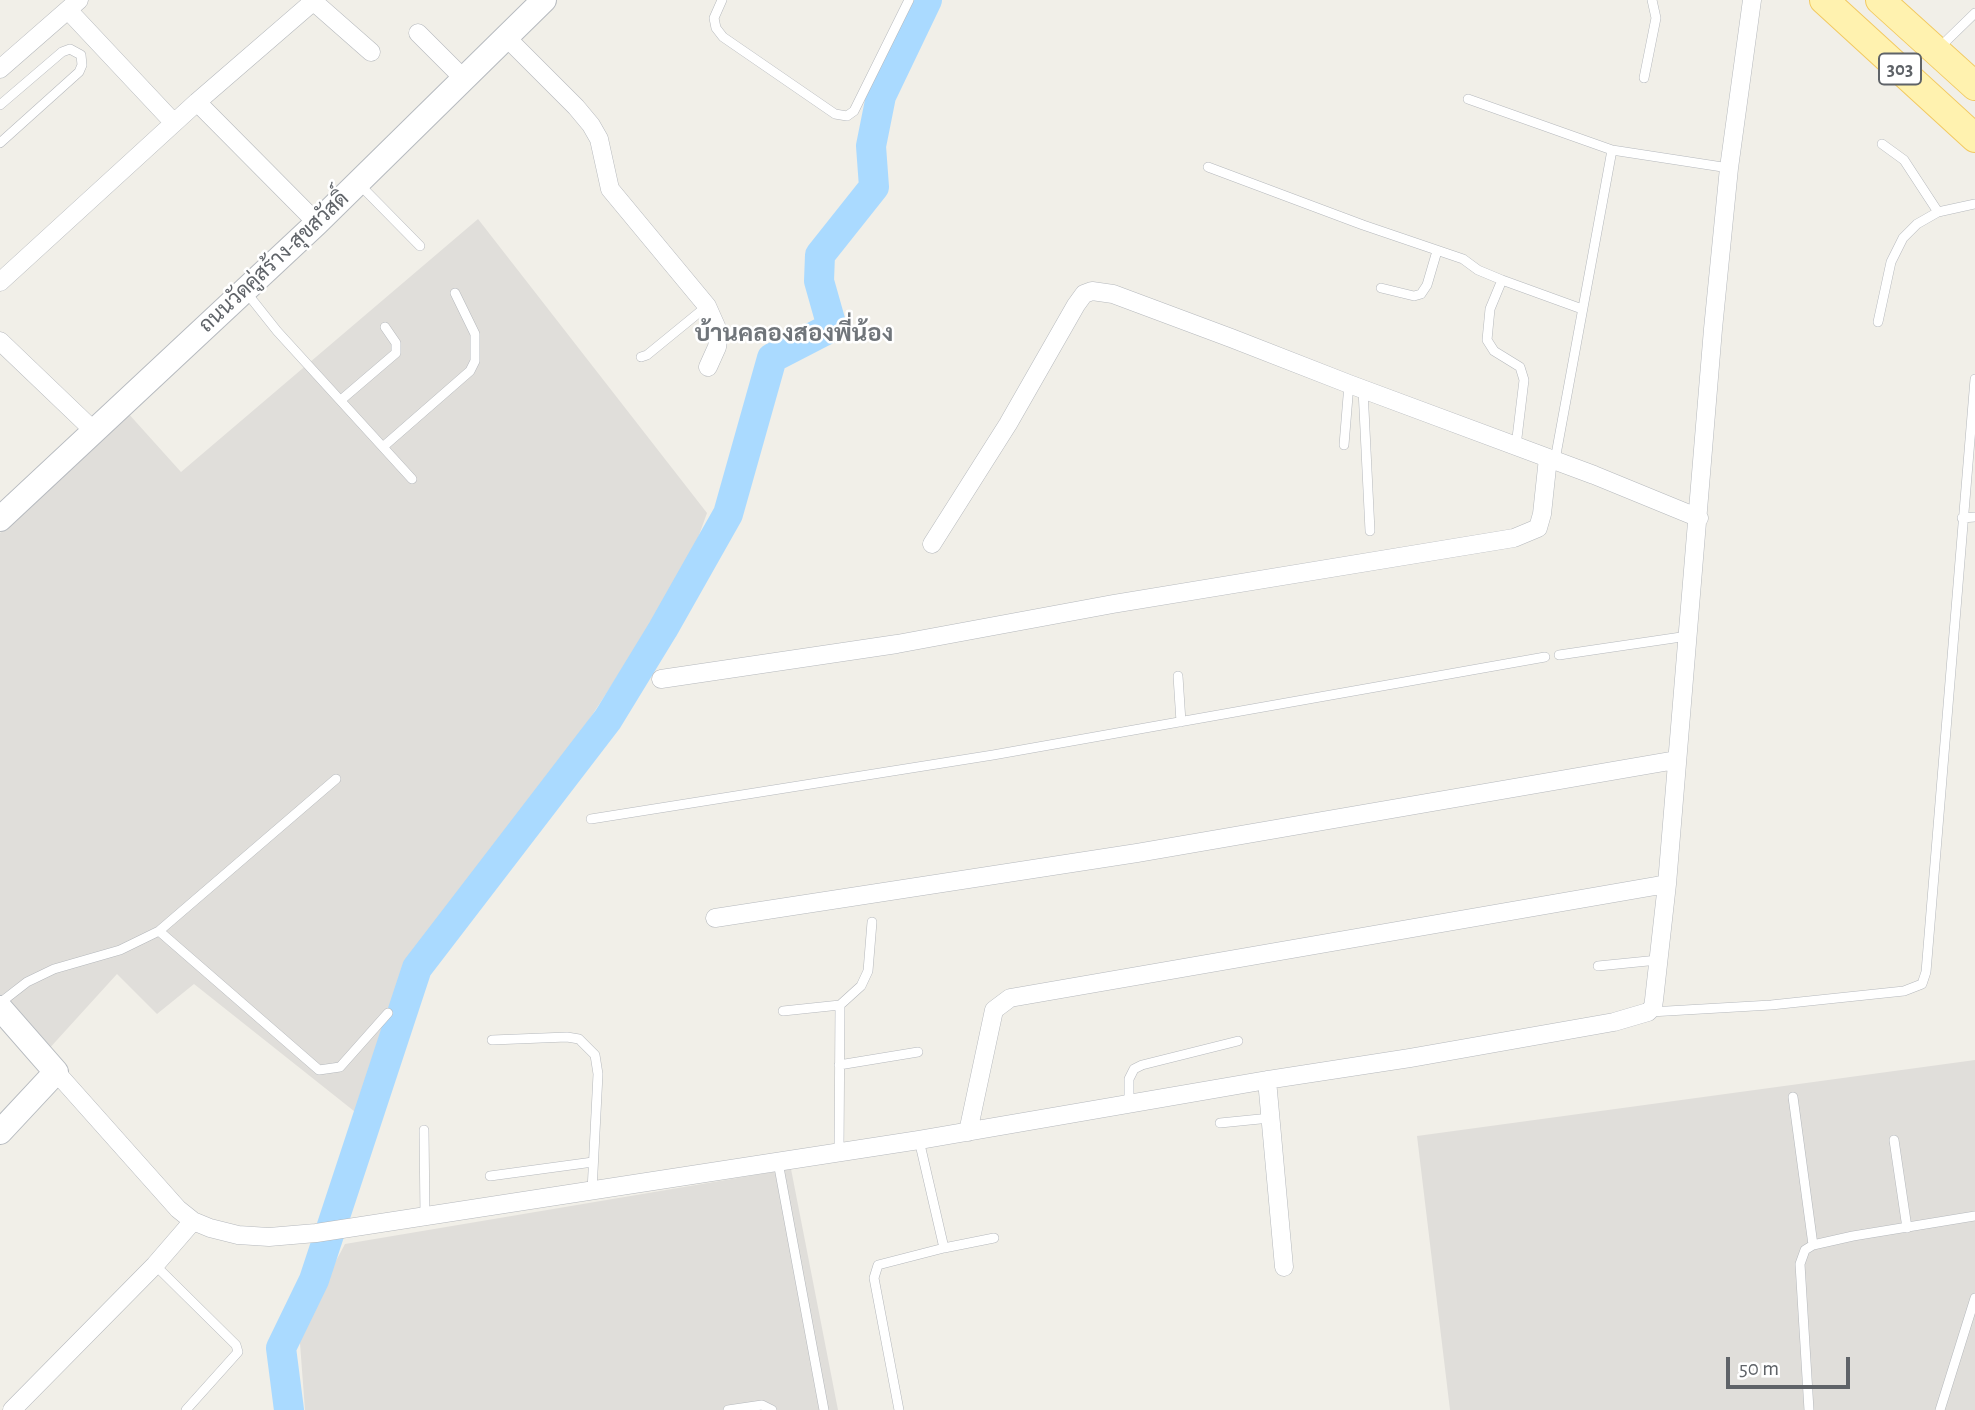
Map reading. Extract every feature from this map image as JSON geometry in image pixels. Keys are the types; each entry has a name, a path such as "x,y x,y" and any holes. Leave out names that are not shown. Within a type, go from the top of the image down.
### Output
{"main road":[{"name":"303","path":"1824,0 1975,138"},
{"name":"303","path":"1880,0 1975,86"}],"street":[{"name":"ถนนวัดคู่สร้าง-สุขสวัสดิ์","path":"0,519 317,223 544,0"},
{"path":"0,1005 178,1209 193,1221 210,1228 238,1235 269,1237 359,1227 919,1140 1410,1058 1614,1022 1648,1012 1654,1000 1667,884 1713,329 1729,168 1752,0"},
{"path":"0,282 197,102 314,1 371,52"},
{"path":"0,69 73,5 174,123"},
{"path":"418,33 464,79"},
{"path":"506,37 591,125 598,139 610,189 707,306 719,333 717,347 708,367"},
{"path":"197,102 317,223"},
{"path":"932,544 1084,294 1102,291 1552,459 1699,518"},
{"path":"0,341 94,431"},
{"path":"661,679 897,645 1113,604 1514,538 1538,528 1552,459"},
{"path":"715,918 1124,856 1676,760"},
{"path":"968,1132 994,1010 1010,998 1667,884"},
{"path":"0,1132 56,1072"},
{"path":"1267,1080 1284,1267"},
{"path":"12,1410 155,1265 193,1221"}],"lane":[{"path":"722,0 714,18 716,28 723,37 835,114 847,116 854,111 909,0"},
{"path":"1644,78 1656,18 1652,0"},
{"path":"1937,51 1975,13"},
{"path":"0,105 62,52 70,49 81,55 82,65 79,72 0,143"},
{"path":"1468,99 1612,149 1729,168"},
{"path":"1882,144 1903,160 1938,212"},
{"path":"1552,459 1612,149"},
{"path":"1208,167 1463,259 1478,270 1582,309"},
{"path":"358,183 420,246"},
{"path":"1878,322 1891,262 1902,238 1917,224 1938,212 1975,204"},
{"path":"1381,288 1414,296 1421,294 1427,285 1437,251"},
{"path":"1502,280 1490,309 1487,340 1494,351 1520,367 1524,380 1516,446"},
{"path":"244,290 277,331 412,479"},
{"path":"384,446 470,371 475,361 475,334 455,293"},
{"path":"641,357 707,306"},
{"path":"341,400 396,353 396,343 385,327"},
{"path":"1648,1012 1771,1005 1904,991 1922,984 1926,972 1975,379"},
{"path":"1345,445 1356,387"},
{"path":"1356,387 1370,531"},
{"path":"1962,518 1975,517"},
{"path":"1559,655 1688,636"},
{"path":"591,819 801,787 1545,657"},
{"path":"1178,676 1181,722"},
{"path":"0,1005 27,982 54,969 120,950 159,931 336,779"},
{"path":"783,1011 840,1005 861,986 868,971 872,922"},
{"path":"159,931 319,1070 340,1067 388,1013"},
{"path":"1598,965 1658,960"},
{"path":"839,1153 840,1005"},
{"path":"492,1040 567,1037 579,1039 595,1055 598,1074 592,1191"},
{"path":"1129,1104 1129,1079 1134,1069 1238,1041"},
{"path":"839,1065 918,1052"},
{"path":"1793,1097 1813,1245"},
{"path":"1220,1123 1270,1118"},
{"path":"424,1130 425,1217"},
{"path":"919,1140 944,1248"},
{"path":"1894,1140 1908,1228"},
{"path":"490,1176 593,1162"},
{"path":"778,1163 824,1410"},
{"path":"1809,1410 1800,1264 1805,1250 1813,1245 1975,1216"},
{"path":"899,1410 878,1303 875,1271 878,1265 994,1238"},
{"path":"155,1265 236,1345 237,1352 186,1410"},
{"path":"1940,1410 1975,1298"},
{"path":"728,1410 762,1405 772,1410"}],"shaded area":[{"path":"478,219 707,513 686,571 587,723 450,914 404,1007 364,1119 194,984 157,1014 117,974 47,1051 0,1001 0,533 127,412 181,472"},
{"path":"1975,1060 1975,1410 1450,1410 1417,1136"},
{"path":"791,1169 838,1410 305,1410 299,1330 345,1244"}],"waterway":[{"path":"289,1410 281,1348 314,1280 417,968 608,719 663,629 728,514 772,358 832,327 819,281 820,255 874,187 871,146 881,96 927,0"}],"district":[{"name":"บ้านคลองสองพี่น้อง","path":"794,334"}]}
